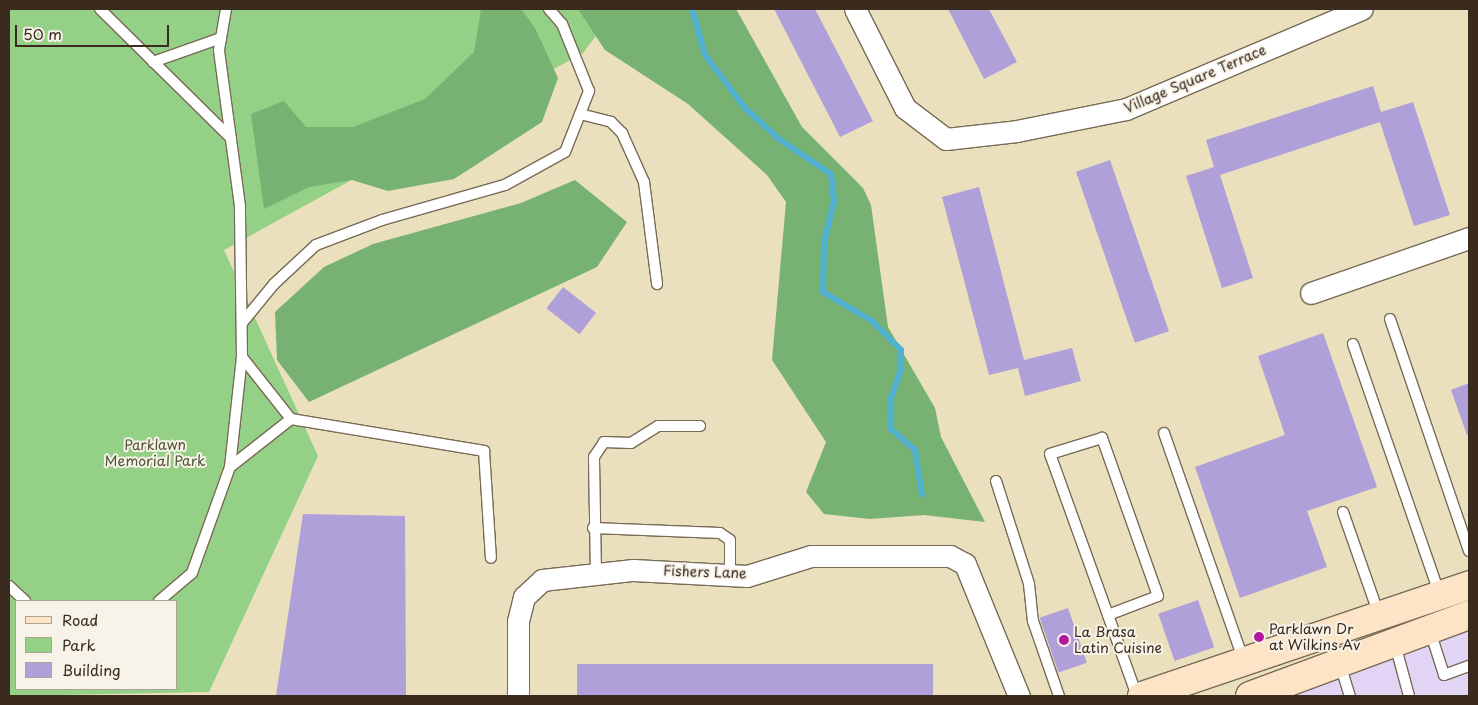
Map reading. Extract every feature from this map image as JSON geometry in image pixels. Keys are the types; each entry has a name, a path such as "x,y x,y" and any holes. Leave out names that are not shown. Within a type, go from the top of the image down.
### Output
{"main road":[{"path":"1142,696 1469,585"},
{"path":"1250,696 1469,615"}],"street":[{"name":"Village Square Terrace","path":"855,9 905,108 946,139 1017,132 1126,109 1362,9"},
{"path":"1311,293 1469,238"},
{"name":"Fishers Lane","path":"518,696 518,621 524,597 542,580 633,570 747,576 811,556 950,556 965,564 1019,696"}],"lane":[{"path":"100,9 231,138"},
{"path":"160,600 192,573 230,467 242,357 242,323 240,206 221,38 226,9"},
{"path":"242,323 274,284 316,245 382,220 505,185 565,152 589,91 562,24 549,9"},
{"path":"153,62 221,38"},
{"path":"580,114 611,122 622,133 644,182 657,284"},
{"path":"1390,319 1469,551"},
{"path":"1353,344 1439,595"},
{"path":"242,357 291,419 484,451 491,558"},
{"path":"230,467 291,419"},
{"path":"596,574 594,457 604,442 631,443 658,426 700,426"},
{"path":"1164,434 1244,662"},
{"path":"1108,615 1158,596 1102,438 1050,454 1137,696"},
{"path":"996,480 1029,584 1033,621 1059,696"},
{"path":"1342,512 1379,616"},
{"path":"594,528 720,533 730,540 730,575"},
{"path":"9,586 24,600"},
{"path":"1429,630 1444,675 1469,666"},
{"path":"1394,644 1409,696"},
{"path":"1340,663 1350,696"}],"shaded area":[{"path":"1469,615 1469,696 1250,696"}],"green space":[{"name":"Parklawn Memorial Park","path":"9,9 616,9 583,53 224,250 318,456 209,692 9,696"},
{"path":"481,9 521,9 535,28 558,78 542,122 454,179 388,191 352,180 309,187 264,209 251,114 284,101 306,127 353,127 425,99 474,52"},
{"path":"578,9 736,9 802,127 863,188 871,205 888,327 935,408 941,437 985,522 924,515 870,519 824,514 806,492 826,442 772,360 786,202 767,175 688,104 605,50"},
{"path":"575,180 627,222 597,267 309,402 277,360 275,312 324,267 373,244 521,203"}],"building":[{"path":"774,9 815,9 873,121 840,137"},
{"path":"948,9 989,9 1017,62 984,79"},
{"path":"1373,86 1381,112 1413,102 1450,215 1414,226 1380,122 1220,175 1253,278 1222,288 1186,176 1214,167 1206,140"},
{"path":"1110,160 1169,331 1135,343 1076,172"},
{"path":"979,187 1024,360 1072,348 1081,381 1025,396 1018,368 989,375 942,197"},
{"path":"563,287 596,313 579,334 546,308"},
{"path":"1323,333 1377,487 1307,511 1327,567 1240,598 1195,467 1285,435 1258,356"},
{"path":"1469,383 1469,435 1467,435 1451,390"},
{"path":"303,514 405,516 406,696 276,696"},
{"path":"1198,600 1214,647 1175,661 1158,614"},
{"name":"La Brasa Latin Cuisine","path":"1068,608 1087,663 1059,673 1040,618"},
{"path":"577,664 933,664 933,696 577,696"}],"waterway":[{"path":"692,9 705,55 745,108 779,139 831,174 834,201 824,243 823,292 872,321 901,350 901,369 890,401 891,429 915,450 922,494"}],"place":[{"name":"Parklawn Dr at Wilkins Av","path":"1259,637"},
{"name":"La Brasa Latin Cuisine","path":"1064,640"}]}
